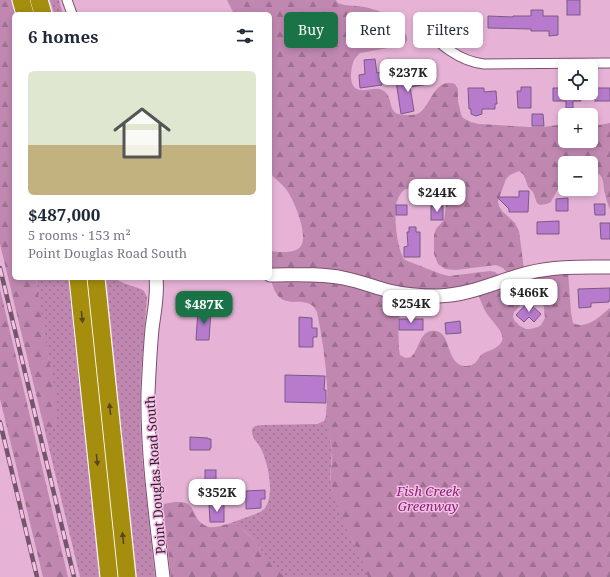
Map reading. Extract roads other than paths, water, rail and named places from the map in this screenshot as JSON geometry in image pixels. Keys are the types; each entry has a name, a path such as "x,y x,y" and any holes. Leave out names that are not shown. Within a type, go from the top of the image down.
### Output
{"highway":[{"path":"21,0 24,12"},
{"path":"39,0 42,12"},
{"path":"78,280 109,577"},
{"path":"96,280 127,577"}],"street":[{"path":"67,0 71,12"},
{"path":"446,48 465,59 484,64 610,63"},
{"path":"272,275 334,276 390,292 415,296 439,296 469,292 519,275 541,270 557,268 610,267"},
{"name":"Point Douglas Road South","path":"156,280 157,290 149,372 148,423 163,577"}],"railway":[{"path":"0,268 74,577"},
{"path":"0,422 37,577"}],"park label":[{"name":"Fish Creek Greenway","path":"428,498"}]}
